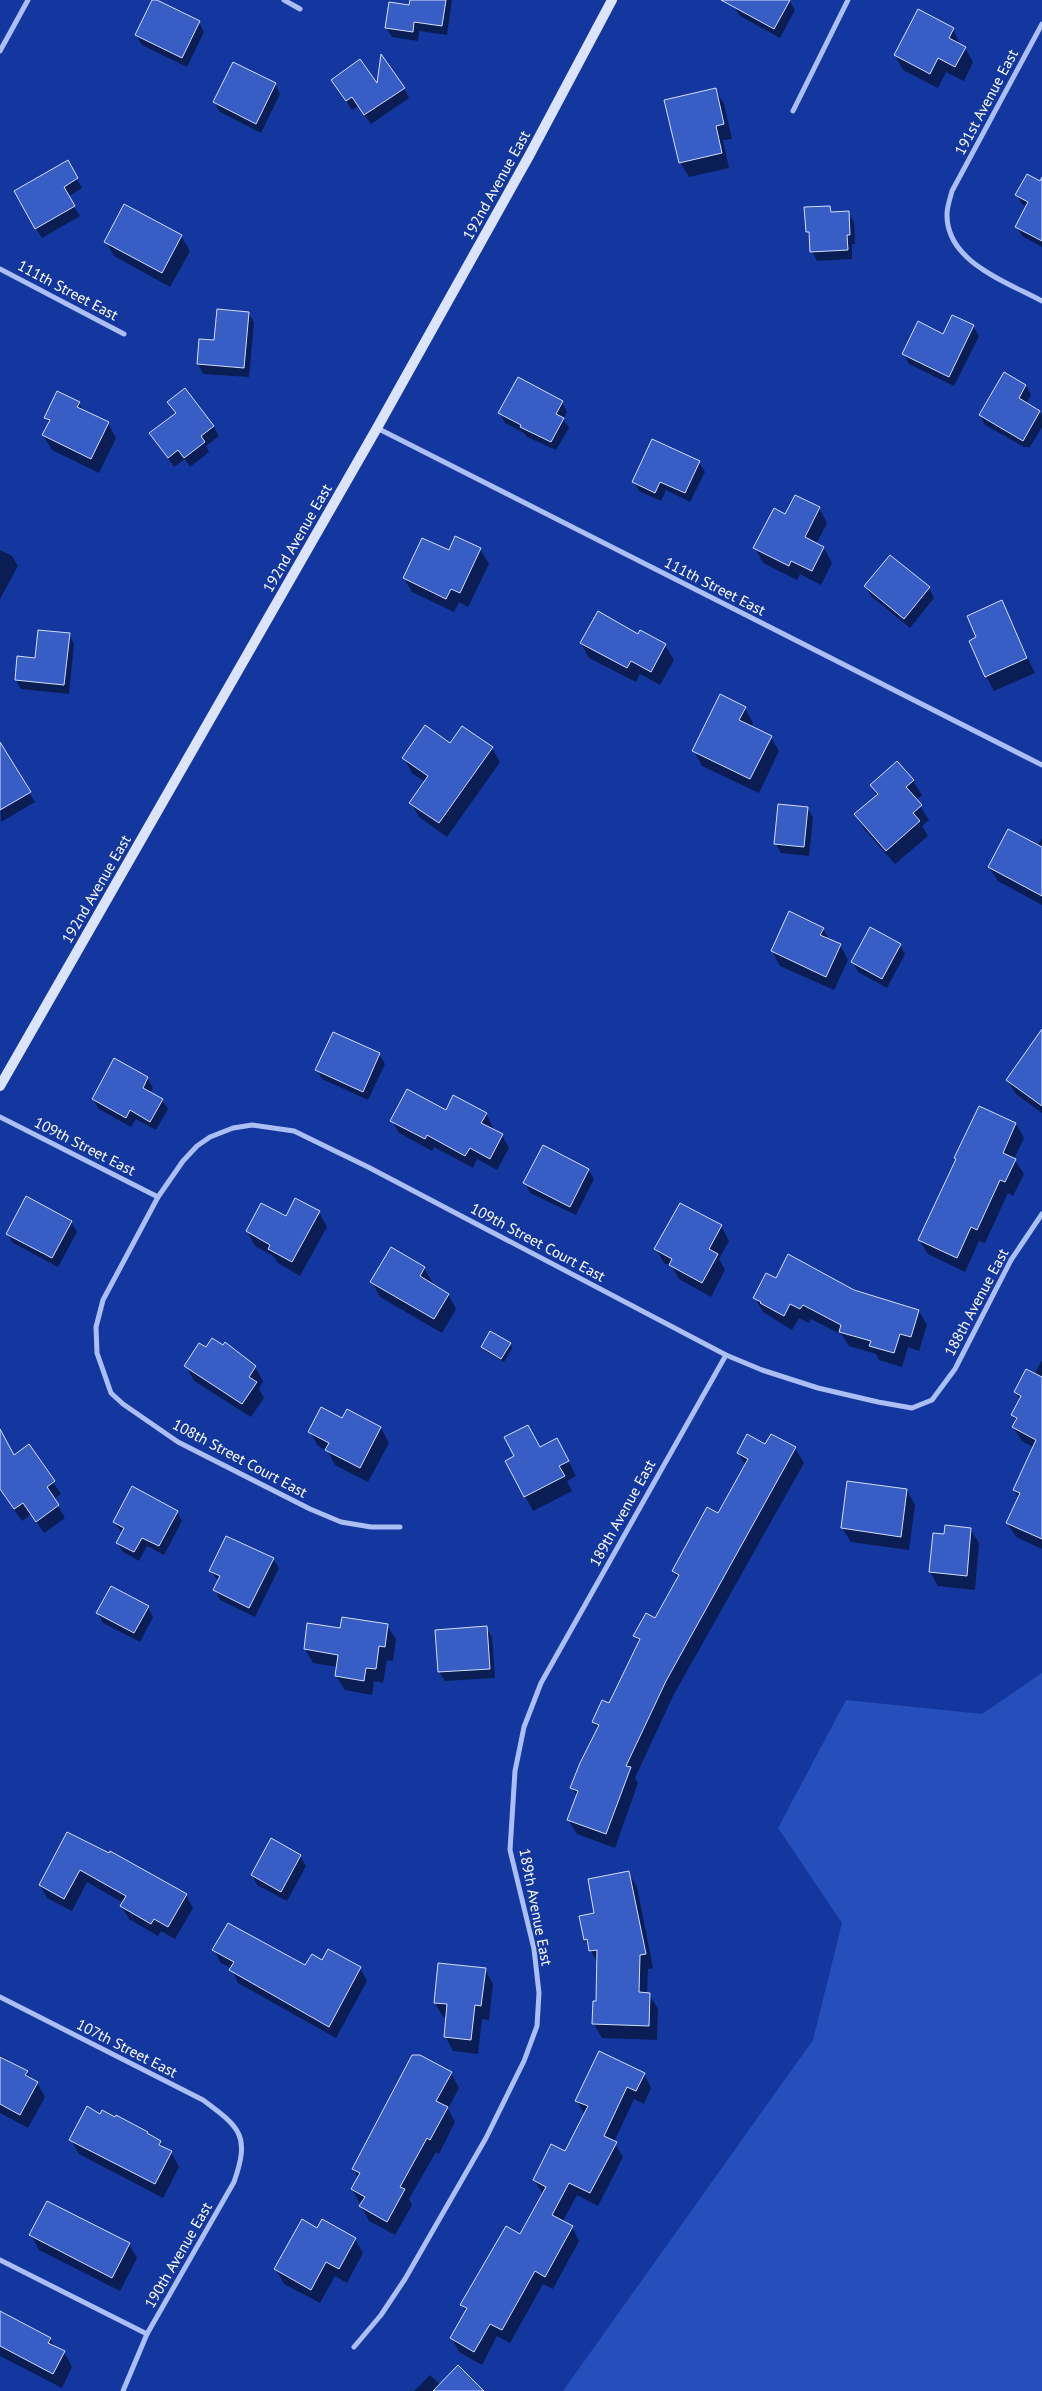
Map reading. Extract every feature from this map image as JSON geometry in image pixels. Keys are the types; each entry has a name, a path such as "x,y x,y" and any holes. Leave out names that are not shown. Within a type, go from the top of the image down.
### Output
{"street":[{"path":"0,51 28,0"},
{"path":"284,0 300,8"},
{"name":"192nd Avenue East","path":"0,1086 377,428 529,156 612,0"},
{"path":"793,111 848,0"},
{"name":"191st Avenue East","path":"1042,24 952,192 947,214 949,232 957,248 970,262 1042,301"},
{"name":"111th Street East","path":"0,269 124,334"},
{"name":"111th Street East","path":"377,428 1042,765"},
{"name":"109th Street East","path":"0,1117 158,1197"},
{"name":"109th Street Court East","path":"158,1197 183,1161 197,1146 210,1137 233,1128 252,1125 294,1131 377,1171 726,1354 762,1370 818,1388 912,1408 932,1400"},
{"name":"108th Street Court East","path":"158,1197 104,1300 96,1326 97,1353 111,1393 123,1404 178,1442 310,1509 341,1522 371,1527 400,1526"},
{"name":"188th Avenue East","path":"932,1400 954,1370 1011,1260 1042,1214"},
{"name":"189th Avenue East","path":"354,2347 381,2315 406,2279 486,2138 527,2052 537,2026 539,1993 534,1949 510,1850 514,1771 524,1727 541,1682 726,1354"},
{"name":"107th Street East","path":"0,1997 203,2100 220,2113 236,2130"},
{"name":"190th Avenue East","path":"123,2391 147,2334 234,2182 243,2157 243,2141 236,2130"},
{"path":"0,2260 147,2334"}],"shaded area":[{"path":"1042,1673 1042,2391 563,2391 813,2040 842,1923 778,1828 846,1700 982,1714"}],"building":[{"path":"152,0 157,0 200,21 182,58 135,35"},
{"path":"410,0 446,0 442,26 414,22 413,32 385,28 389,2 409,5"},
{"path":"721,0 790,0 774,29"},
{"path":"918,9 954,28 949,38 966,47 955,67 938,58 930,74 894,55"},
{"path":"381,54 405,88 364,115 352,97 346,101 331,80 360,59 377,83"},
{"path":"233,62 276,83 256,124 213,102"},
{"path":"716,88 724,124 716,126 722,153 679,163 664,100"},
{"path":"68,160 78,178 64,187 75,206 35,229 14,191"},
{"path":"1027,174 1040,181 1042,177 1042,241 1015,227 1028,202 1015,195"},
{"path":"124,204 182,235 162,273 104,242"},
{"path":"830,206 831,212 849,211 850,235 847,235 848,250 810,252 809,232 806,232 804,207"},
{"path":"217,309 249,312 244,368 197,364 199,339 214,340"},
{"path":"952,315 974,325 949,377 902,354 918,321 943,334"},
{"path":"1004,372 1026,385 1019,398 1040,411 1023,441 979,415"},
{"path":"518,377 563,401 556,414 564,418 551,442 520,427 521,425 498,413"},
{"path":"185,388 214,426 201,436 205,442 184,458 178,450 168,458 149,433 176,413 167,402"},
{"path":"57,391 80,402 77,407 109,422 91,459 42,435 50,420 44,418"},
{"path":"652,439 700,461 685,493 660,482 655,493 632,482"},
{"path":"795,495 820,507 805,537 824,547 812,571 791,561 789,566 753,548 774,508 785,514"},
{"path":"455,536 481,548 460,593 451,589 446,599 403,578 422,538 449,550"},
{"path":"890,555 930,587 904,619 864,586"},
{"path":"1002,600 1027,658 985,677 969,641 976,637 967,616"},
{"path":"598,611 638,634 640,630 666,644 651,672 631,661 627,668 580,643"},
{"path":"38,630 70,633 64,685 15,680 17,656 35,658"},
{"path":"720,694 746,707 739,720 772,736 750,779 692,751"},
{"path":"425,725 450,743 462,726 493,747 439,823 409,803 428,776 402,758"},
{"path":"0,742 31,792 0,810"},
{"path":"897,761 914,780 906,787 922,805 913,813 920,821 886,851 854,814 878,794 870,785"},
{"path":"778,804 808,807 804,847 774,844"},
{"path":"1008,829 1042,847 1042,896 988,867"},
{"path":"789,911 824,928 820,935 841,944 826,977 771,951"},
{"path":"870,927 901,944 882,979 851,962"},
{"path":"1042,1029 1042,1106 1006,1080"},
{"path":"333,1032 380,1053 363,1092 315,1070"},
{"path":"114,1058 148,1077 143,1088 163,1099 150,1122 130,1110 126,1118 92,1099"},
{"path":"407,1089 446,1110 453,1095 487,1113 481,1123 503,1134 490,1159 470,1148 465,1156 427,1135 425,1139 390,1121"},
{"path":"979,1106 1016,1123 1003,1153 1016,1159 1005,1182 1000,1180 977,1230 971,1227 957,1258 918,1240"},
{"path":"543,1145 589,1169 570,1207 523,1183"},
{"path":"26,1196 72,1221 52,1258 6,1234"},
{"path":"295,1198 320,1211 292,1262 268,1249 270,1245 246,1231 261,1203 286,1216"},
{"path":"680,1203 722,1225 709,1249 718,1254 702,1283 669,1265 672,1259 654,1249"},
{"path":"391,1247 425,1267 420,1276 449,1294 434,1319 370,1282"},
{"path":"788,1254 854,1290 919,1310 911,1337 900,1334 894,1353 869,1346 871,1341 839,1332 841,1325 803,1305 800,1309 790,1304 784,1316 760,1303 753,1298 766,1273 776,1278"},
{"path":"490,1331 511,1343 501,1359 481,1347"},
{"path":"212,1338 223,1345 225,1342 256,1366 249,1377 257,1382 242,1404 184,1366 199,1343 206,1347"},
{"path":"1026,1369 1042,1377 1042,1539 1006,1523 1020,1493 1013,1490 1036,1440 1012,1427 1017,1418 1011,1415 1021,1396 1014,1392"},
{"path":"321,1407 342,1418 347,1409 381,1427 360,1468 325,1450 329,1443 308,1432"},
{"path":"528,1425 540,1447 557,1438 569,1461 559,1466 565,1476 524,1497 505,1461 514,1456 504,1437"},
{"path":"0,1429 14,1455 29,1444 55,1481 47,1487 59,1505 36,1522 23,1503 14,1509 0,1489"},
{"path":"747,1434 765,1444 771,1434 796,1447 666,1681 626,1766 631,1767 606,1834 567,1820 578,1791 570,1788 599,1725 592,1722 602,1700 609,1703 640,1639 633,1636 646,1613 655,1618 679,1575 672,1571 707,1507 718,1513 748,1459 737,1453"},
{"path":"847,1481 907,1489 901,1537 841,1528"},
{"path":"132,1486 178,1511 159,1546 142,1538 134,1552 116,1543 124,1528 113,1522"},
{"path":"945,1525 971,1528 967,1576 929,1572 933,1533 944,1534"},
{"path":"226,1536 274,1558 249,1608 213,1590 220,1576 209,1571"},
{"path":"111,1586 149,1606 134,1633 96,1613"},
{"path":"342,1617 388,1624 385,1647 379,1646 376,1669 366,1668 364,1681 335,1676 338,1655 304,1649 307,1623 340,1628"},
{"path":"487,1626 490,1669 438,1672 435,1630"},
{"path":"67,1832 109,1853 110,1851 187,1894 168,1927 154,1919 151,1924 120,1906 126,1896 80,1870 64,1899 39,1885"},
{"path":"271,1838 301,1855 281,1892 251,1875"},
{"path":"629,1871 646,1954 640,1955 639,1992 650,1993 649,2026 592,2024 593,2001 596,2001 597,1950 589,1951 587,1939 584,1940 579,1916 594,1913 588,1879"},
{"path":"228,1923 305,1965 312,1954 322,1960 328,1949 361,1967 329,2027 229,1970 234,1962 212,1950"},
{"path":"438,1963 486,1968 481,2006 475,2005 471,2040 444,2037 447,2004 434,2003"},
{"path":"599,2051 645,2073 636,2091 627,2087 604,2136 617,2142 590,2193 569,2183 552,2215 573,2226 545,2277 535,2271 502,2330 490,2324 474,2352 450,2338 467,2308 460,2305 506,2226 520,2234 546,2187 533,2180 551,2144 565,2151 588,2106 575,2101"},
{"path":"412,2055 420,2055 452,2072 436,2101 448,2107 430,2140 427,2138 400,2187 405,2189 387,2222 359,2206 365,2197 351,2189 360,2173 352,2169"},
{"path":"0,2057 28,2071 25,2075 38,2082 20,2115 0,2104"},
{"path":"87,2106 100,2114 102,2110 115,2117 116,2115 148,2132 161,2141 159,2145 172,2151 155,2184 69,2140"},
{"path":"47,2201 130,2243 112,2278 29,2235"},
{"path":"302,2219 317,2228 322,2219 356,2238 339,2269 326,2262 311,2290 274,2269"},
{"path":"0,2311 51,2338 48,2343 65,2351 53,2374 0,2346"},
{"path":"458,2365 484,2391 433,2391"}]}
